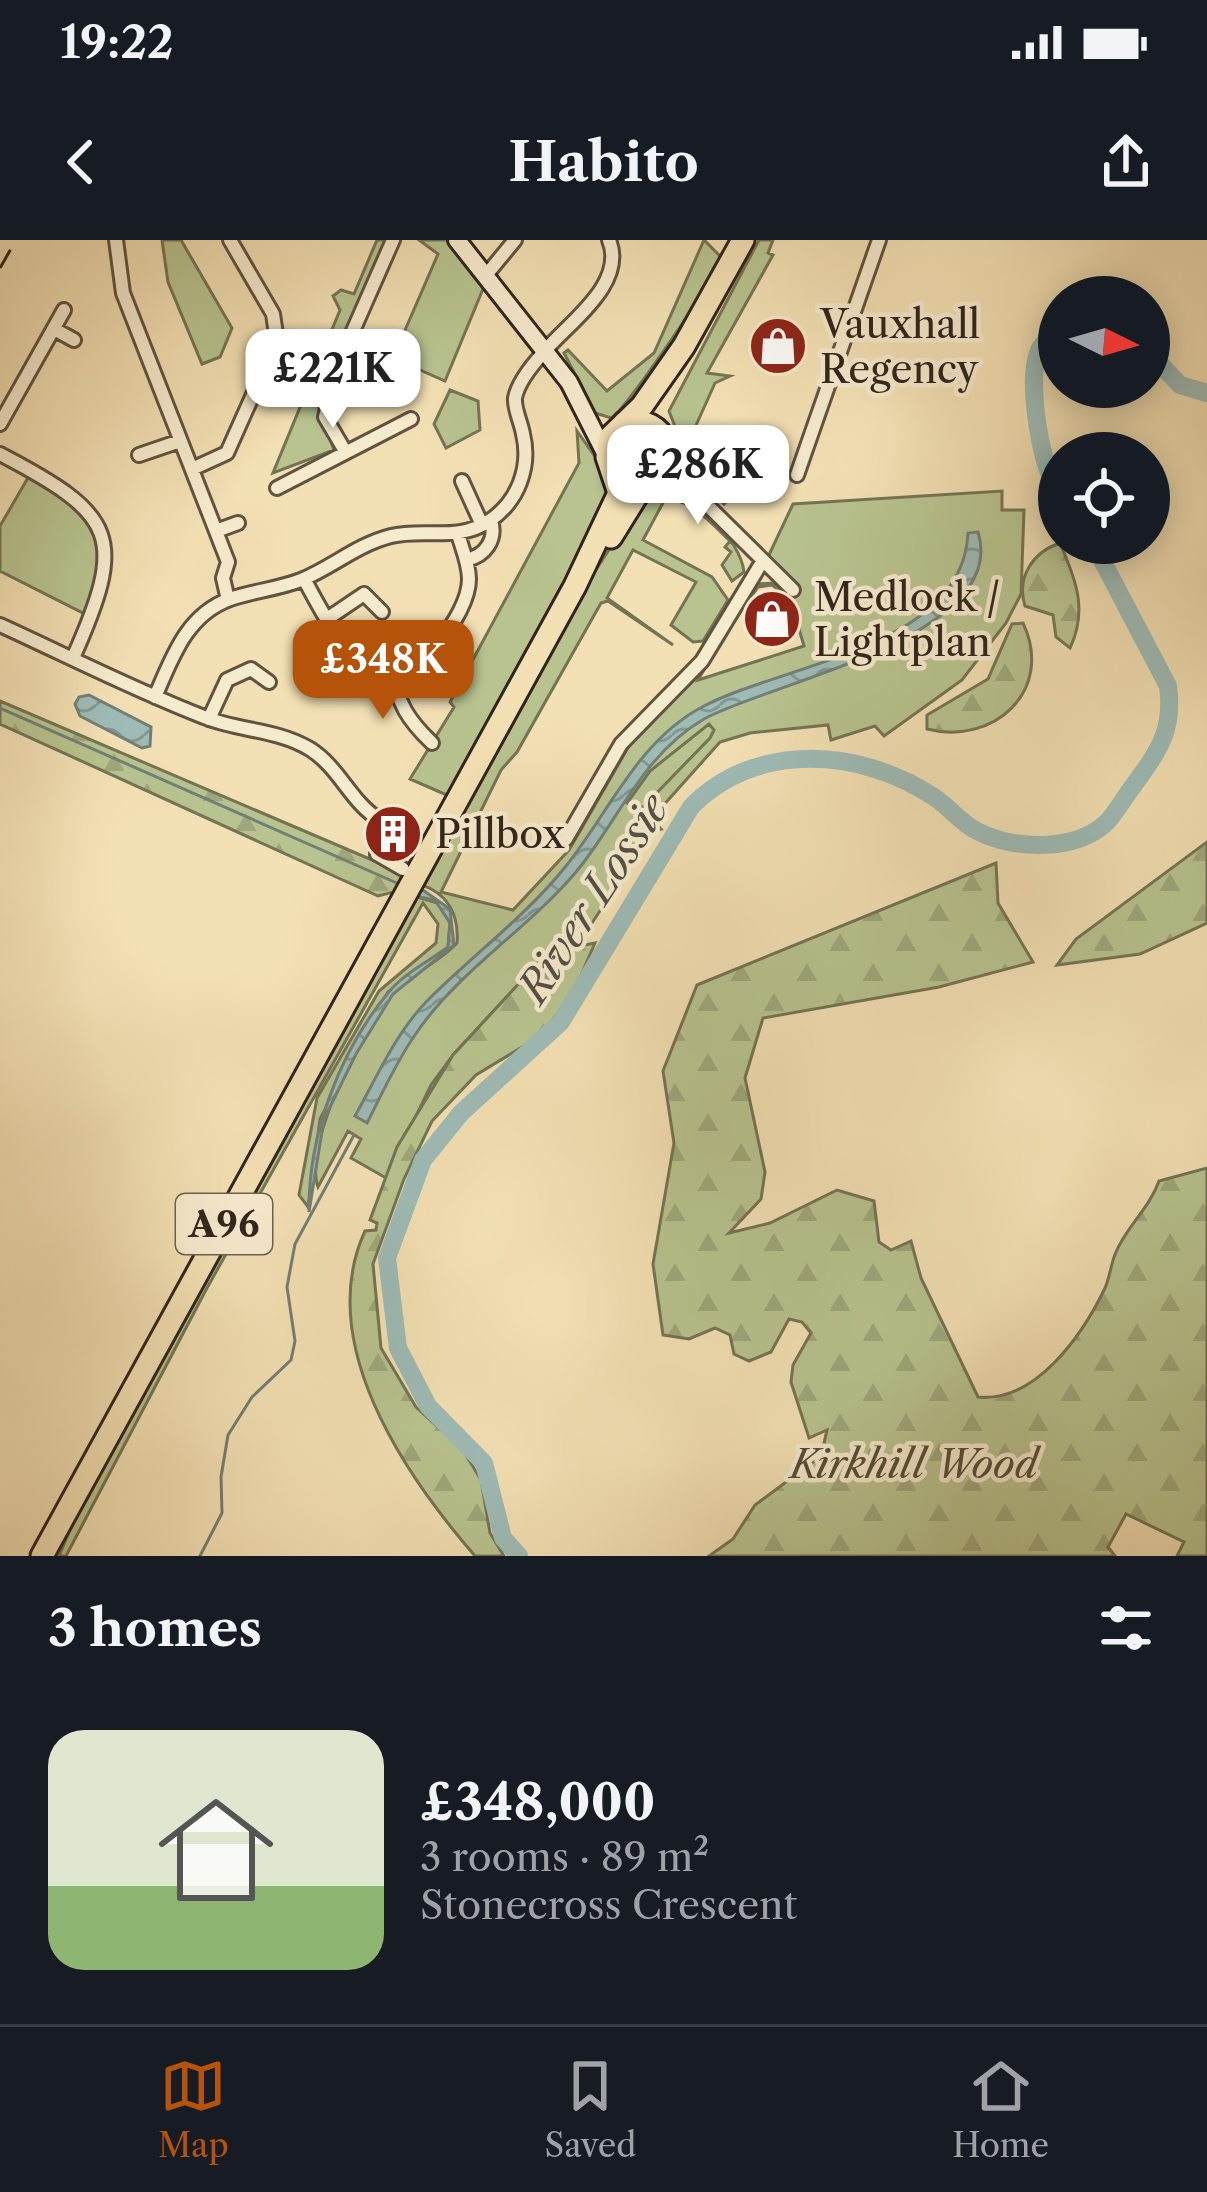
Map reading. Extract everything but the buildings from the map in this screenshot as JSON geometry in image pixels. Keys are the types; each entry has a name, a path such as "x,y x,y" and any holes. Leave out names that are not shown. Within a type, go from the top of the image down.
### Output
{"highway":[{"name":"A96","path":"656,426 657,406 684,346 743,240"},
{"name":"A96","path":"42,1556 407,881 574,586 619,493 612,466 620,426 684,346"},
{"path":"620,426 640,420 656,426 668,449"},
{"name":"A96","path":"574,586 589,573 649,480 664,466 668,449"},
{"path":"612,466 649,480"}],"street":[{"path":"116,240 123,293 228,562 223,578 228,600"},
{"path":"192,470 227,452 277,341 274,316 230,240"},
{"path":"345,452 326,417 338,365 392,240"},
{"path":"457,240 545,350 612,466"},
{"path":"487,274 515,240"},
{"path":"155,698 182,636 207,611 228,600 304,578 356,547 395,535 458,534 486,522 520,483 526,447 514,403 545,350 603,285 614,252 610,240"},
{"path":"797,475 879,240"},
{"path":"0,424 64,310"},
{"path":"54,329 74,340"},
{"path":"338,365 375,388"},
{"path":"586,418 620,426"},
{"path":"277,488 411,419"},
{"path":"139,455 180,441"},
{"path":"668,449 688,487 793,590"},
{"path":"0,454 79,500 101,533 107,552 104,584 73,658"},
{"path":"649,480 688,487"},
{"path":"462,481 486,522 489,546 478,558 466,560"},
{"path":"217,530 238,523"},
{"path":"304,578 327,619 356,656 393,670 418,664 431,652 466,592 466,560 458,534"},
{"path":"566,839 622,744 702,661 762,562"},
{"path":"327,619 364,594 382,612"},
{"path":"0,625 155,698 209,719 280,735 330,761 366,811 380,820 377,854 407,881"},
{"path":"209,719 227,680 251,669 269,682"},
{"path":"393,670 397,697 416,728 433,742"},
{"path":"404,741 416,728"},
{"path":"345,781 358,770"}],"green space":[{"path":"162,240 181,240 232,328 220,357 202,364 168,282"},
{"path":"377,240 384,240 387,247 318,405 334,450 273,473 340,310 333,296 341,290 354,294"},
{"path":"419,240 447,240 485,284 445,381 393,358 438,254"},
{"path":"704,240 723,259 703,292 620,410 611,418 595,413 564,353 568,350 607,391 654,353"},
{"path":"759,240 773,240 768,253 773,255 707,373 730,376 715,383 689,441 692,454 730,498 724,504 692,470 669,411"},
{"path":"450,390 478,401 480,430 446,448 434,424"},
{"path":"577,431 610,478 608,505 449,796 410,779 454,707 450,702 579,463"},
{"path":"29,476 72,503 94,531 98,566 87,615 0,571 0,526"},
{"path":"661,489 687,499 725,532 741,559 744,572 732,581 722,565 731,552 725,547 730,541 692,507 665,499 643,540 712,577 728,600 703,641 693,642 671,625 696,582 633,550 607,598 673,645 608,601 601,603 517,752 501,770 441,892 513,910 569,850 633,739 692,682 720,643 698,680 804,646 790,598 772,585 758,587 735,619 757,584 774,583 791,595 768,557 793,504 1002,491 1002,510 1024,510 1021,594 1006,623 962,680 884,736 875,726 831,740 828,725 750,733 720,742 652,818 661,829 653,830 592,923 548,952 453,1055 431,1085 386,1178 351,1158 361,1139 348,1131 318,1187 319,1143 327,1116 366,1033 400,987 457,943 450,907 422,885 573,608 637,511"},
{"path":"1038,556 1038,564 1068,564 1079,608 1070,648 1056,637 1053,615 1025,606 1023,585"},
{"path":"1023,623 1031,648 1031,671 1012,708 974,729 927,729 927,715 988,679 1012,624"},
{"path":"0,701 405,874 394,892 378,896 0,724"},
{"path":"709,724 714,730 710,738 643,807 627,803 650,771"},
{"path":"1207,842 1207,923 1140,954 1057,965 1076,939"},
{"name":"Kirkhill Wood","path":"996,863 998,903 1033,962 939,987 763,1018 745,1078 765,1172 761,1199 729,1233 770,1223 837,1190 874,1201 879,1242 891,1250 911,1241 921,1278 978,1397 999,1396 1038,1377 1070,1344 1105,1288 1114,1256 1159,1181 1207,1168 1207,1556 1177,1556 1184,1542 1126,1514 1108,1547 1115,1556 709,1556 733,1539 755,1505 821,1456 827,1430 809,1438 791,1382 793,1365 811,1333 802,1322 789,1319 771,1352 749,1361 734,1354 730,1335 715,1328 689,1339 663,1335 653,1264 674,1143 663,1071 697,985"},
{"path":"414,896 441,904 450,923 448,947 388,992 320,1119 308,1207 299,1195 317,1098 379,991 436,943 438,924 423,903 207,1288 66,1556 59,1556 81,1504"},
{"path":"595,943 571,998 537,1038 476,1075 432,1121 404,1179 373,1264 381,1348 416,1407 463,1450 481,1480 490,1533 504,1556 475,1556 421,1486 374,1404 351,1317 352,1273 365,1231 376,1230 377,1223 370,1220 397,1147 453,1055 548,952"}],"water":[{"path":"978,532 978,569 958,600 923,628 828,672 704,719 682,734 648,770 576,872 432,1013 402,1056 367,1123 355,1116 406,1026 550,884 660,739 702,707 864,647 904,627 936,603 959,572 968,533"},
{"path":"89,695 151,727 150,746 142,748 80,716 75,704 79,697"},
{"path":"420,888 450,909 454,945 393,994 356,1054 324,1119 309,1212 321,1125 355,1041 394,986 448,947 450,923 435,900 415,896"}],"waterway":[{"name":"River Lossie","path":"1038,354 1034,384 1040,432"},
{"name":"River Lossie","path":"1170,374 1180,385 1207,393"},
{"name":"River Lossie","path":"519,1556 503,1538 484,1463 428,1406 398,1348 387,1258 423,1160 461,1113 561,1022 691,807 746,771 809,759 874,769 934,797 977,831 1009,842 1062,843 1107,822 1157,750 1169,701 1168,686 1104,564"},
{"path":"0,708 399,884"},
{"path":"200,1556 222,1513 221,1477 228,1435 252,1397 291,1360 295,1341 287,1287 295,1244 354,1135"}],"railway":[{"path":"0,268 16,240"}],"place":[{"name":"Vauxhall Regency","path":"778,346"},
{"name":"Medlock / Lightplan","path":"772,619"},
{"name":"Pillbox","path":"393,834"}]}
